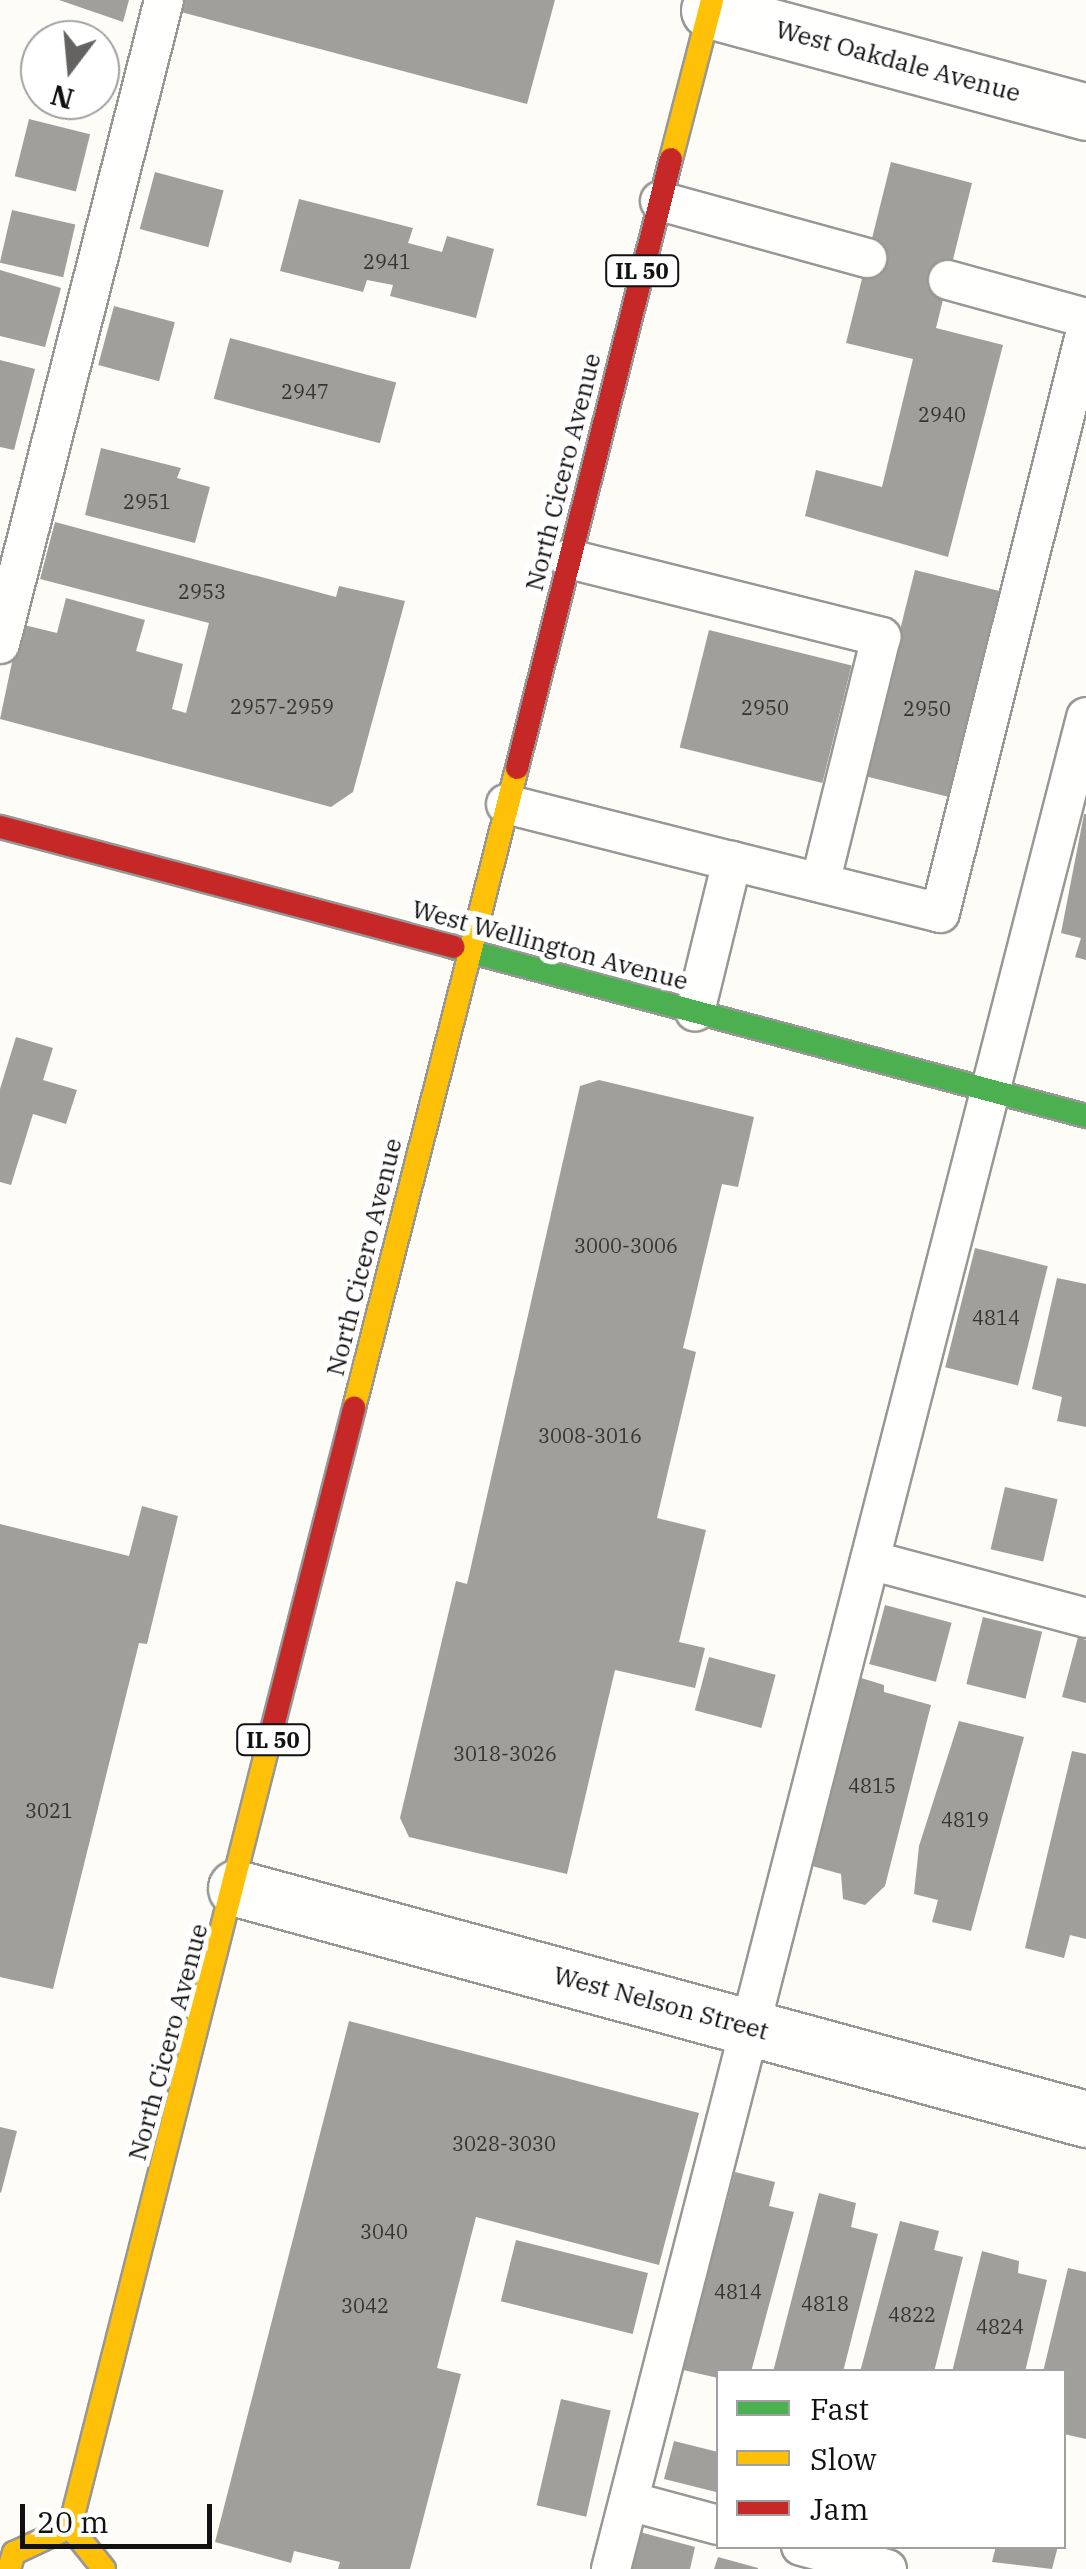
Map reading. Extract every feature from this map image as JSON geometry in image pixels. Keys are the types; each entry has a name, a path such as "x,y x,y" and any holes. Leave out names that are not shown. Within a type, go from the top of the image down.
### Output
{"main road":[{"name":"North Cicero Avenue","path":"70,2527 236,1888 710,5"},
{"name":"West Wellington Avenue","path":"0,826 1086,1116"},
{"path":"9,2569 14,2553 70,2527 104,2569"}],"street":[{"name":"West Oakdale Avenue","path":"710,5 1086,112"},
{"name":"West Nelson Street","path":"236,1888 1086,2119"}],"lane":[{"path":"0,644 164,0"},
{"path":"660,201 867,258"},
{"path":"948,280 1086,318"},
{"path":"506,804 940,913 1086,330"},
{"path":"569,558 881,637 820,883"},
{"path":"611,2569 1086,717"},
{"path":"695,1012 732,861"},
{"path":"870,1560 1086,1618"},
{"path":"628,2501 716,2524"},
{"path":"812,2549 887,2569"}],"building":[{"path":"59,0 129,0 123,22"},
{"path":"184,0 555,0 527,104 181,12"},
{"path":"29,120 90,134 76,191 15,176"},
{"path":"891,162 972,183 936,328 1003,345 948,557 805,516 816,470 882,487 913,359 846,343"},
{"path":"155,172 224,190 208,247 140,229"},
{"path":"299,199 413,228 408,243 442,252 447,236 494,249 476,318 390,296 393,285 367,280 363,292 280,271"},
{"path":"12,210 75,225 63,277 0,263"},
{"path":"0,270 61,288 45,347 0,336"},
{"path":"114,306 175,322 159,381 98,365"},
{"path":"230,338 396,383 380,443 214,399"},
{"path":"0,360 35,369 14,450 0,447"},
{"path":"101,448 181,468 177,478 210,487 195,543 85,515"},
{"path":"55,522 336,597 339,586 405,601 353,792 331,807 0,719 20,624 57,633 66,598 145,620 136,651 183,664 172,709 186,713 209,623 40,579"},
{"path":"915,570 1003,592 952,798 864,776"},
{"path":"709,630 852,666 822,783 680,747"},
{"path":"1084,814 1086,960 1075,957 1081,938 1061,933"},
{"path":"16,1037 53,1048 43,1080 77,1090 66,1124 33,1114 11,1185 0,1182 0,1089"},
{"path":"599,1080 754,1117 738,1187 722,1184 683,1348 696,1352 657,1518 706,1530 679,1642 705,1648 695,1688 615,1670 567,1874 409,1837 400,1818 456,1581 467,1584 580,1086"},
{"path":"975,1248 1048,1266 1018,1385 945,1367"},
{"path":"1057,1278 1086,1284 1086,1427 1057,1421 1062,1397 1032,1389"},
{"path":"1005,1487 1058,1499 1043,1562 991,1549"},
{"path":"142,1506 178,1516 147,1644 139,1643 53,1989 0,1977 0,1524 129,1556"},
{"path":"885,1605 952,1623 936,1682 869,1664"},
{"path":"983,1617 1042,1632 1025,1699 966,1684"},
{"path":"1078,1637 1086,1640 1086,1703 1062,1697"},
{"path":"709,1657 776,1675 761,1728 695,1710"},
{"path":"861,1678 884,1685 884,1692 931,1705 885,1886 865,1905 843,1899 841,1874 812,1866"},
{"path":"959,1721 1024,1737 971,1931 932,1922 938,1900 914,1894 919,1846"},
{"path":"1072,1751 1086,1754 1086,1939 1070,1935 1064,1958 1025,1948"},
{"path":"349,2021 699,2113 659,2265 476,2217 437,2368 461,2374 410,2569 338,2569 340,2562 294,2551 291,2563 215,2542"},
{"path":"0,2127 17,2131 1,2193 0,2192"},
{"path":"735,2172 775,2182 769,2206 794,2212 752,2369 716,2369 716,2378 683,2370"},
{"path":"819,2193 856,2203 851,2227 878,2234 844,2369 774,2369"},
{"path":"900,2221 939,2231 934,2250 963,2257 935,2369 861,2369"},
{"path":"516,2240 648,2273 633,2334 501,2301"},
{"path":"982,2251 1019,2261 1018,2273 1047,2280 1026,2369 953,2369"},
{"path":"1068,2268 1086,2272 1086,2439 1066,2434 1066,2369 1044,2369"},
{"path":"561,2399 611,2410 586,2517 536,2505"},
{"path":"674,2441 716,2452 716,2492 664,2479"},
{"path":"640,2532 695,2547 690,2569 630,2569"},
{"path":"995,2549 1057,2549 1052,2569 992,2562"},
{"path":"718,2557 758,2568 758,2569 714,2569"}],"traffic: fast":[{"path":"453,947 1086,1116"}],"traffic: slow":[{"path":"671,159 712,0"},
{"path":"354,1408 517,768"},
{"path":"70,2527 270,1738"},
{"path":"70,2527 104,2569"},
{"path":"9,2569 14,2553 70,2527"}],"traffic: jam":[{"path":"517,768 671,159"},
{"path":"0,827 453,947"},
{"path":"270,1738 354,1408"}]}
